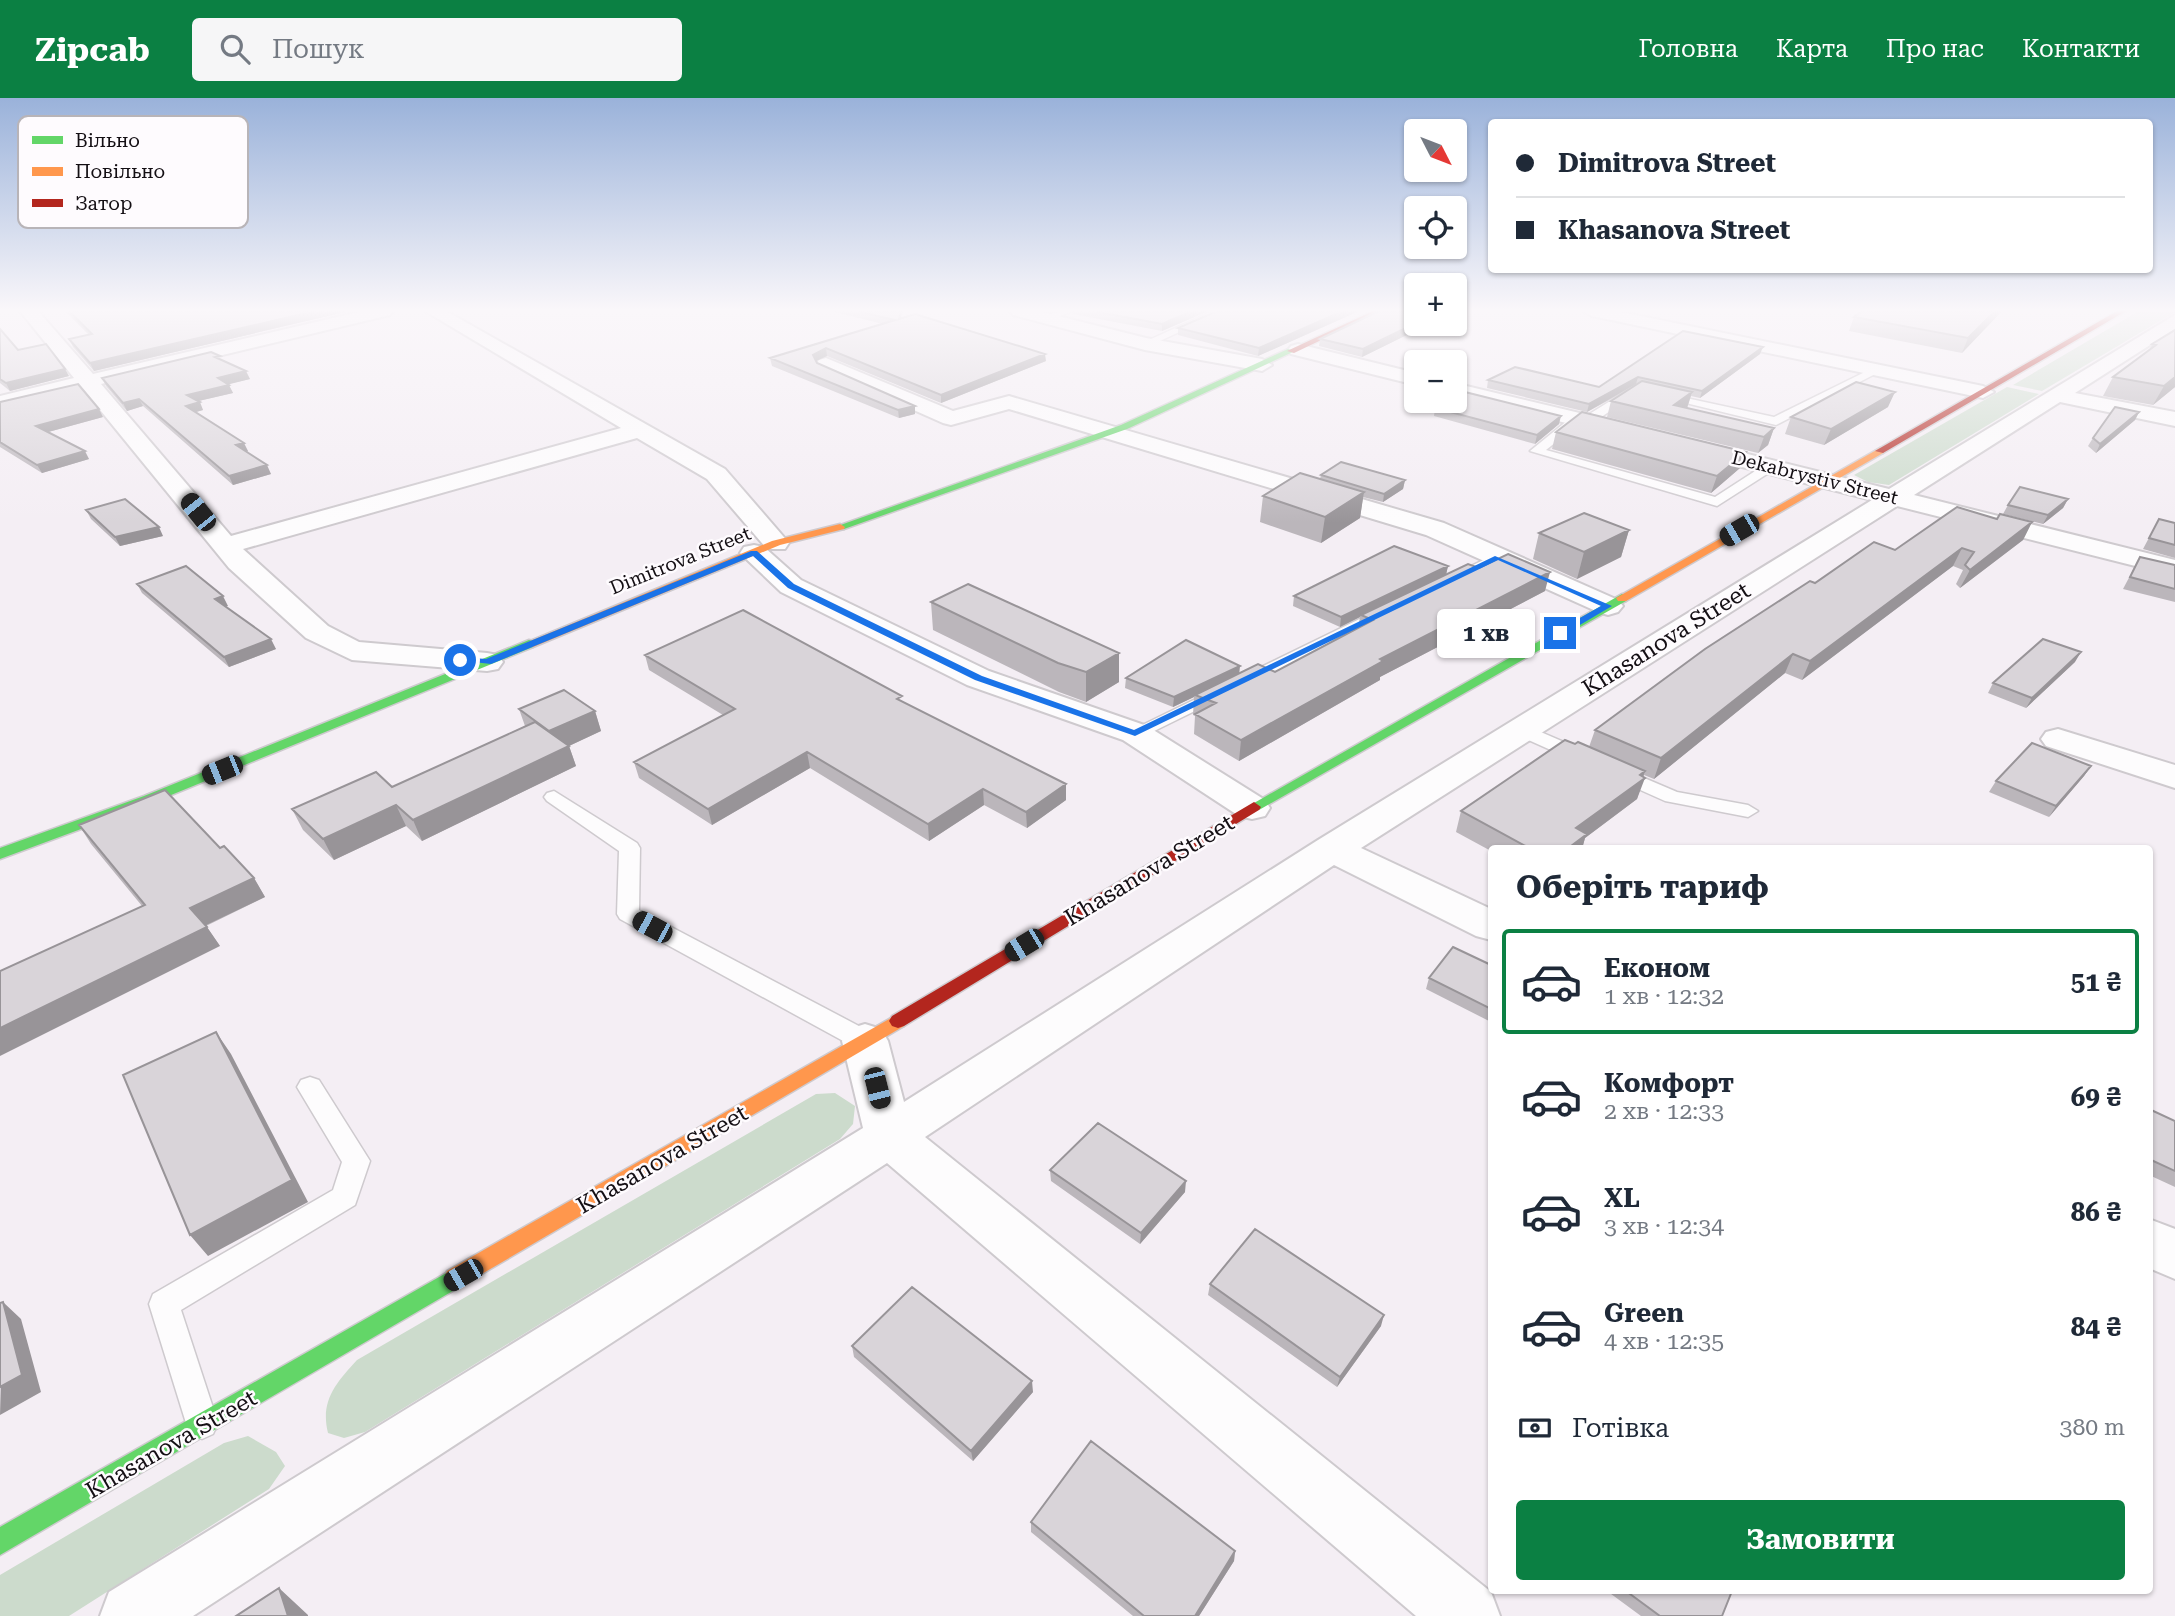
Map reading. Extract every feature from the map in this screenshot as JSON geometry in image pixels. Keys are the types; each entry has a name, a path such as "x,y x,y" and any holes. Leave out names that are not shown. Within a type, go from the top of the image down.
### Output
{"street":[{"path":"0,402 84,382"},
{"path":"88,382 239,562 317,632 352,651 488,662"},
{"path":"557,382 716,474 791,586 978,678 1135,733 1252,808"},
{"path":"867,382 951,418 1009,401 1107,433 1435,530 1608,606"},
{"name":"Dimitrova Street","path":"0,854 149,799 765,548 845,526 1107,433 1224,382"},
{"path":"1934,382 1983,392"},
{"name":"Khasanova Street","path":"0,1542 865,1041 1252,808 2000,382"},
{"name":"Khasanova Street","path":"133,1616 889,1136 1332,849 2076,382"},
{"name":"Dekabrystiv Street","path":"1467,391 2175,568"},
{"path":"2055,395 2175,419"},
{"path":"225,546 640,430"},
{"path":"2058,738 2175,777"},
{"path":"1332,849 1488,925"},
{"path":"865,1041 889,1136 1467,1616"},
{"path":"2153,1244 2175,1255"}],"lane":[{"path":"1771,467 1717,502 1536,451 1582,420 1635,390 1776,421 1854,382"},
{"path":"1435,588 1498,557"},
{"path":"1135,733 1398,606"},
{"path":"1522,730 1672,797 1748,811"},
{"path":"554,797 630,848 628,914 865,1041"},
{"path":"203,1426 164,1304 345,1197 356,1161 310,1087"}],"green space":[{"path":"2018,382 2057,382 2042,391 2013,385"},
{"path":"2007,387 2039,394 1889,485 1868,482 1854,475"},
{"path":"835,1093 855,1106 853,1124 840,1139 365,1432 344,1438 328,1433 328,1402 336,1385 357,1360 816,1094"},
{"path":"248,1436 276,1452 285,1466 269,1489 69,1616 0,1616 0,1575 224,1443"}],"building":[{"path":"105,382 224,382 229,385 187,395 200,402 186,406 244,443 236,445 267,465 229,476 139,399 123,403"},
{"path":"829,382 860,382 915,406 898,410"},
{"path":"909,382 974,382 941,395"},
{"path":"1496,382 1577,382 1599,387 1607,382 1629,382 1589,404"},
{"path":"1641,382 1646,382 1692,392 1674,405 1774,428 1764,437 1611,401"},
{"path":"1660,382 1715,382 1702,391"},
{"path":"1856,382 1895,392 1831,429 1791,417"},
{"path":"2140,382 2169,382 2164,386"},
{"path":"78,384 99,409 36,426 85,451 37,465 0,442 0,402"},
{"path":"1467,392 1561,416 1537,435 1454,413 1467,413"},
{"path":"2115,407 2139,412 2100,444 2093,438"},
{"path":"1582,412 1746,452 1717,476 1556,432"},
{"path":"1341,462 1405,480 1384,494 1321,475"},
{"path":"1300,473 1364,492 1325,517 1263,496"},
{"path":"2020,487 2068,499 2048,515 2008,505"},
{"path":"125,499 159,527 115,537 86,510"},
{"path":"1957,507 1997,519 2000,514 2032,522 1970,570 1965,565 1974,552 1962,548 1810,661 1793,654 1661,758 1595,730 1705,649 1810,581 1815,583 1874,542 1895,550"},
{"path":"1584,513 1629,530 1584,552 1539,533"},
{"path":"2159,519 2175,523 2175,545 2149,538"},
{"path":"1394,546 1448,566 1341,617 1294,596"},
{"path":"1508,554 1550,572 1380,659 1383,661 1241,740 1195,714 1216,703 1195,695 1258,664 1275,672 1373,620 1361,615 1468,564 1479,568"},
{"path":"2140,557 2175,565 2175,589 2130,577"},
{"path":"186,566 223,596 215,599 271,639 224,657 137,584"},
{"path":"968,584 1119,653 1086,672 1058,663 931,602"},
{"path":"743,610 902,696 897,699 1066,784 1026,812 983,789 928,824 807,752 708,809 634,762 735,709 645,655"},
{"path":"2043,639 2081,652 2032,698 1993,683"},
{"path":"1186,640 1240,666 1174,697 1126,678"},
{"path":"564,690 595,711 549,731 519,709"},
{"path":"535,722 569,746 413,820 396,805 323,839 292,809 376,772 392,787"},
{"path":"1565,740 1575,744 1578,742 1645,771 1640,775 1645,778 1576,828 1587,834 1572,845 1524,845 1461,811"},
{"path":"2032,743 2091,766 2056,806 1996,781"},
{"path":"165,790 220,848 224,846 254,878 190,908 207,927 0,1028 0,971 145,905 79,825"},
{"path":"1453,947 1488,964 1488,1008 1429,978"},
{"path":"216,1032 292,1180 190,1235 123,1075"},
{"path":"2153,1111 2175,1121 2175,1171 2153,1161"},
{"path":"1098,1123 1186,1181 1141,1233 1050,1170"},
{"path":"1255,1229 1384,1315 1340,1377 1210,1284"},
{"path":"912,1287 1032,1381 971,1451 852,1346"},
{"path":"3,1302 22,1375 0,1387 0,1303"},
{"path":"1091,1441 1235,1551 1195,1616 1144,1616 1031,1522"},
{"path":"279,1588 288,1616 236,1616"},
{"path":"1630,1594 1731,1594 1722,1616 1660,1616"}],"traffic: fast":[{"path":"840,527 1124,427 1223,382"},
{"path":"1254,807 1622,598"},
{"path":"0,854 149,799 529,644"},
{"path":"0,1542 455,1278"}],"traffic: slow":[{"path":"1622,598 1880,451"},
{"path":"529,644 776,543 840,527"},
{"path":"455,1278 898,1021"}],"traffic: jam":[{"path":"1880,451 2000,382"},
{"path":"898,1021 1254,807"}],"route":[{"path":"460,660 488,662 754,553 791,586 978,678 1135,733 1498,557 1608,606 1560,633"}]}
